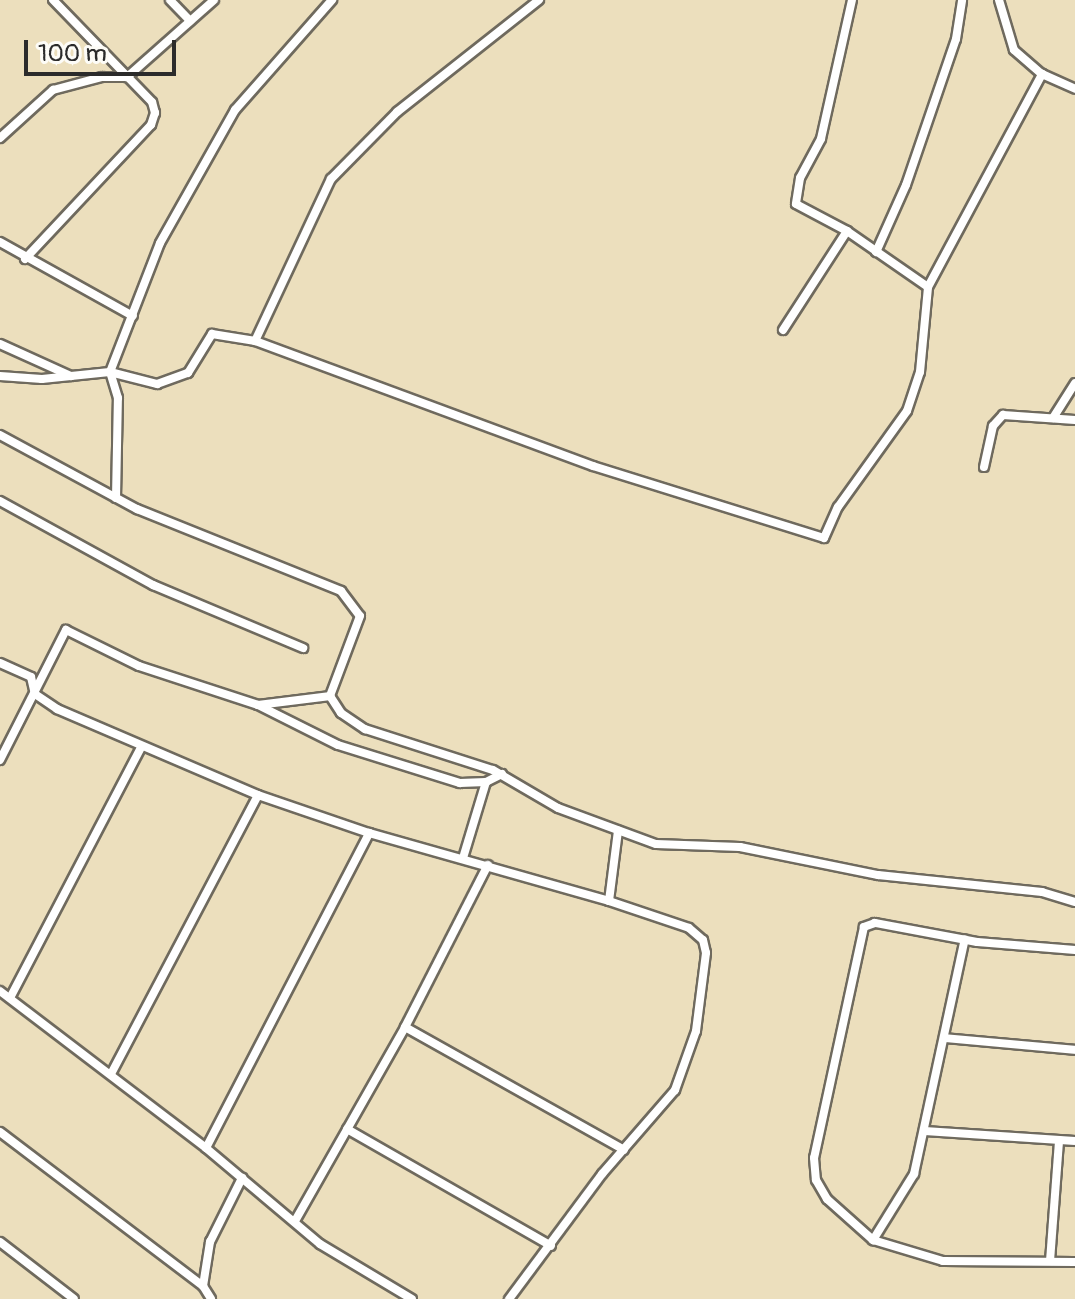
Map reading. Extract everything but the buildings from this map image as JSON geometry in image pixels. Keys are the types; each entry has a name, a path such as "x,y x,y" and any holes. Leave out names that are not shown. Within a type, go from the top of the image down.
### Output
{"street":[{"path":"25,259 151,125 152,102 53,0"},
{"path":"170,0 190,21"},
{"path":"0,138 53,90 102,77 127,77 214,0"},
{"path":"116,498 118,398 110,372 160,243 210,146 262,75 332,0"},
{"path":"255,341 331,179 397,112 539,0"},
{"path":"852,0 821,139 800,178 796,204 847,231 928,287"},
{"path":"876,252 906,185 956,39 962,0"},
{"path":"999,0 1014,50 1042,74 1075,89"},
{"path":"0,376 71,376 110,372 157,384 188,373 212,334 255,341 593,466 824,538 838,507 907,411 920,372 928,287 1042,74"},
{"path":"783,330 847,231"},
{"path":"0,242 25,259 133,316"},
{"path":"0,344 71,376"},
{"path":"1053,418 1075,383"},
{"path":"984,467 997,420 1075,420"},
{"path":"0,435 116,498 255,560 312,578 353,602 360,616 359,630 330,696"},
{"path":"0,501 153,585 303,648"},
{"path":"0,760 66,630 139,666 258,705 338,745 436,777 486,782 502,774"},
{"path":"0,663 31,677 35,694"},
{"path":"35,694 142,746 258,795 369,833 609,901 689,928 703,940 706,953 688,1063 675,1090 624,1150 509,1299"},
{"path":"258,705 330,696"},
{"path":"330,696 341,713 365,729 502,774 542,800 656,844 740,847 878,875 1042,892 1075,902"},
{"path":"10,998 142,746"},
{"path":"463,858 486,782"},
{"path":"111,1074 258,795"},
{"path":"609,901 618,831"},
{"path":"206,1148 369,833"},
{"path":"295,1221 405,1027 488,865"},
{"path":"1075,950 965,939 875,923 864,927 859,938 814,1158 816,1180 827,1199 873,1240 943,1261 1075,1262"},
{"path":"873,1240 914,1174 965,939"},
{"path":"0,991 206,1148 320,1244 412,1299"},
{"path":"405,1027 624,1150"},
{"path":"944,1038 1075,1050"},
{"path":"347,1129 551,1246"},
{"path":"925,1131 1075,1141"},
{"path":"0,1132 203,1286 211,1299"},
{"path":"1050,1261 1059,1140"},
{"path":"203,1286 210,1242 242,1178"},
{"path":"0,1242 74,1299"}]}
